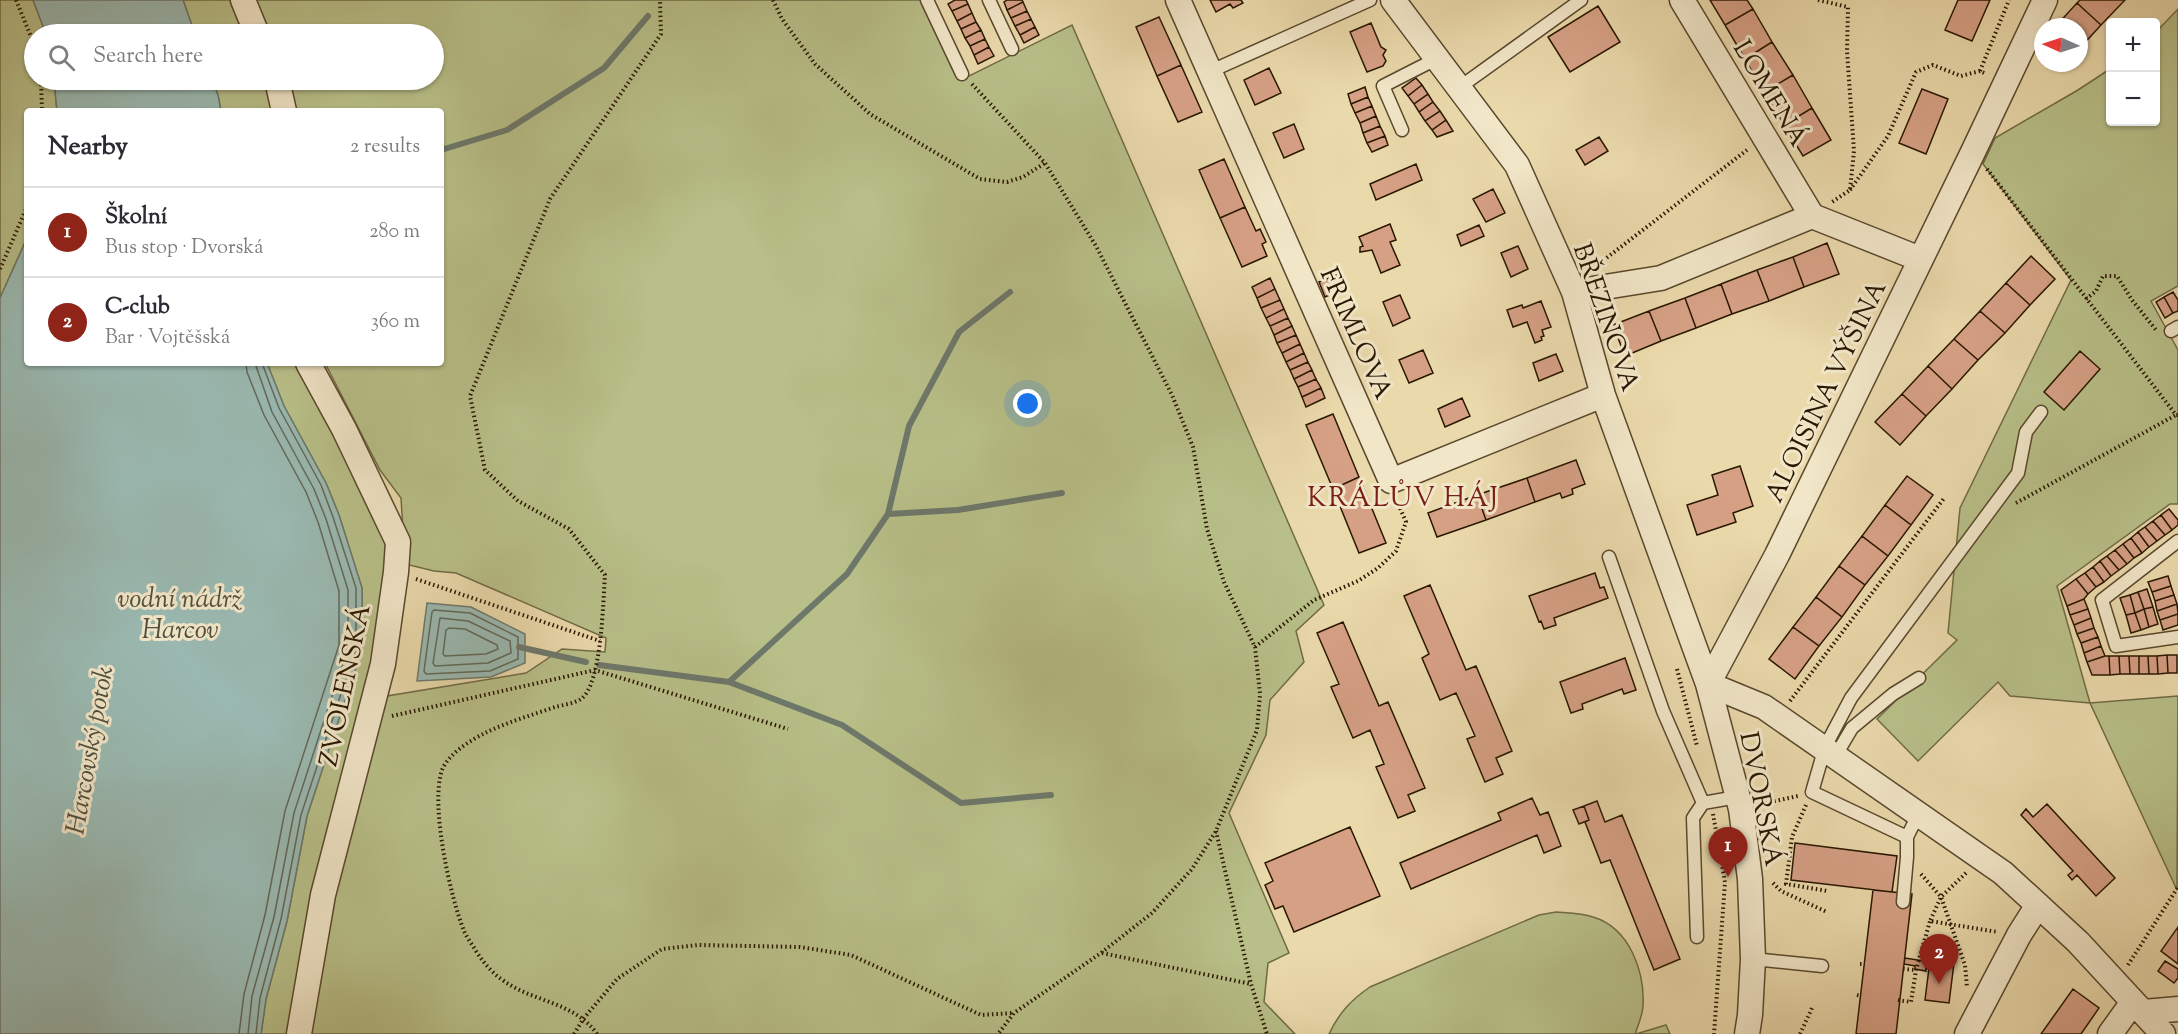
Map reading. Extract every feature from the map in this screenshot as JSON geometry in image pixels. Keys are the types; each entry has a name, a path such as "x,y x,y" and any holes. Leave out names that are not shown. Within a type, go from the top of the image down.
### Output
{"street":[{"path":"243,0 253,24"},
{"name":"FRIMLOVA","path":"1178,0 1391,481"},
{"name":"BŘEZINOVA","path":"1393,0 1517,165 1574,292 1603,395 1708,684"},
{"name":"LOMENÁ","path":"1682,0 1812,216"},
{"name":"ALOISINA VÝŠINA","path":"1708,684 1777,555 2045,0"},
{"path":"279,90 283,108"},
{"path":"1574,292 1662,278 1812,216 1920,259"},
{"name":"ZVOLENSKÁ","path":"299,1034 323,895 383,664 398,542 345,429 310,366"},
{"path":"1391,481 1603,395"},
{"path":"1708,684 1764,707 1779,716 2003,873 2078,942 2163,1034"},
{"name":"DVORSKÁ","path":"1708,684 1739,803 1750,879 1753,959 1747,1034"},
{"path":"1966,1034 2019,935 2038,905"},
{"path":"2110,1034 2138,1007 2178,1009"}],"lane":[{"path":"927,0 962,74"},
{"path":"989,0 1012,49"},
{"path":"1211,71 1370,0"},
{"path":"1460,87 1581,0"},
{"path":"1402,130 1383,86 1438,58"},
{"path":"1907,837 1812,792 1851,698 2018,473 2026,432 2041,412"},
{"path":"2176,546 2102,600 2116,646 2178,637"},
{"path":"1608,557 1663,711 1703,803"},
{"path":"1830,751 1852,728 1893,694 1918,678"},
{"path":"1703,803 1739,803"},
{"path":"1696,937 1693,818 1703,803"},
{"path":"1903,902 1907,837 1918,813"},
{"path":"1753,959 1822,966"}],"path":[{"path":"16,0 26,24"},
{"path":"597,1034 584,1018 504,981 487,966 478,953 465,932 448,874 438,793 442,771 448,759 461,748 486,733 582,699 593,682 600,641 605,575 569,529 518,501 485,470 470,396 549,199 661,34 660,0"},
{"path":"773,0 783,19 815,64 870,114 980,179 1007,182 1023,177 1045,163"},
{"path":"1818,0 1848,7 1847,51 1854,151 1850,190"},
{"path":"1812,216 1850,190 1888,136 1916,72 1933,64 1961,76 1980,71 2009,0"},
{"path":"962,74 1045,163 1096,246 1172,394 1193,447 1207,529 1224,582 1254,647 1260,694 1257,730 1216,831 1192,869 1152,913 1101,953 1014,1013 998,1034"},
{"path":"41,90 42,108"},
{"path":"1591,270 1764,137"},
{"path":"1973,152 2177,415 2013,505 1993,507"},
{"path":"0,269 24,214"},
{"path":"2086,299 2096,291 2103,276 2117,276 2132,300 2158,332 2175,329"},
{"path":"1254,647 1314,600 1359,582 1396,551 1406,522 1400,508 1390,497 1391,481"},
{"path":"1779,716 1946,497"},
{"path":"396,572 600,641"},
{"path":"369,721 595,670 788,729"},
{"path":"1739,803 1812,792"},
{"path":"1812,792 1791,837 1786,884 1828,891"},
{"path":"1216,831 1251,984 1267,1034"},
{"path":"1907,857 1941,897 1965,965 1968,1001 1979,1011"},
{"path":"1898,1000 1911,1002 1916,970 1930,921 1941,897 1982,858"},
{"path":"1750,879 1769,879 1781,891 1827,912"},
{"path":"2116,983 2178,887"},
{"path":"1930,921 2019,935"},
{"path":"574,1034 584,1018 617,979 662,949 698,945 800,947 851,956 981,1015 1014,1013"},
{"path":"1101,953 1251,984"},
{"path":"1903,969 1916,970"},
{"path":"1800,1034 1813,1006"}],"green space":[{"path":"0,0 33,0 42,24 24,24 24,90 55,90 57,108 24,108 24,245 0,298"},
{"path":"183,0 235,0 245,24 191,24"},
{"path":"249,0 922,0 961,80 1072,25 1324,605 1296,631 1304,662 1270,700 1266,735 1229,813 1289,953 1268,963 1264,1002 1295,1034 306,1034 314,971 381,697 526,673 562,649 605,652 606,638 456,573 434,571 405,564 401,498 380,470 327,366 444,366 444,108 286,108 283,90 444,90 444,24 259,24"},
{"path":"2178,9 2178,286 2151,301 2178,350 2178,504 2170,504 2057,586 2090,703 2010,696 1998,682 1918,761 1877,719 1957,640 1948,633 1960,508 2071,280 1983,164 1995,138 2106,72 2106,126 2160,126 2160,28"},
{"path":"216,90 270,90 273,108 220,108"},
{"path":"268,366 302,366 392,545 390,581 291,1034 261,1034 266,999 287,921 307,816 362,649 362,588 339,515 326,483 284,406"},
{"path":"2178,696 2177,890 2090,703"},
{"path":"1556,912 1593,917 1617,931 1626,941 1638,966 1643,994 1640,1021 1635,1034 1329,1034 1346,1008 1370,987 1539,915"},
{"path":"1666,1025 1670,1034 1636,1034"}],"water":[{"path":"33,0 183,0 191,24 42,24"},
{"path":"55,90 216,90 220,108 57,108"},
{"name":"vodní nádrž Harcov","path":"24,245 24,366 268,366 284,406 326,483 339,515 362,588 362,649 307,816 287,921 266,999 261,1034 0,1034 0,298"},
{"path":"427,603 471,607 525,634 525,663 491,677 417,681"}],"building":[{"path":"955,0 966,0 968,4 952,11 948,4"},
{"path":"1022,0 1023,2 1007,10 1004,2"},
{"path":"1210,0 1241,0 1243,3 1233,8 1230,4 1216,12"},
{"path":"1710,0 1747,0 1753,9 1725,25"},
{"path":"1958,0 1990,0 1972,41 1945,30"},
{"path":"2080,0 2125,0 2101,25 2077,3"},
{"path":"1023,2 1027,11 1011,18 1007,10"},
{"path":"2077,3 2101,25 2088,39 2088,18 2063,18"},
{"path":"968,4 972,13 957,21 952,11"},
{"path":"1598,6 1620,42 1570,72 1548,37"},
{"path":"1753,9 1772,42 1745,59 1725,25"},
{"path":"1027,11 1031,19 1015,26 1011,18"},
{"path":"972,13 976,22 961,29 957,21"},
{"path":"1159,17 1181,65 1157,76 1136,27"},
{"path":"1031,19 1035,27 1020,35 1015,26"},
{"path":"976,22 981,30 965,38 961,29"},
{"path":"1371,23 1381,47 1386,50 1383,55 1386,61 1383,66 1367,72 1350,32"},
{"path":"1035,27 1039,35 1024,43 1020,35"},
{"path":"981,30 985,39 970,46 965,38"},
{"path":"985,39 989,47 974,55 970,46"},
{"path":"1772,42 1793,75 1764,92 1745,59"},
{"path":"989,47 994,56 978,64 974,55"},
{"path":"1181,65 1202,112 1178,122 1157,76"},
{"path":"1269,68 1281,93 1255,105 1244,80"},
{"path":"1793,75 1812,108 1784,125 1764,92"},
{"path":"1416,78 1422,85 1408,96 1402,88"},
{"path":"1422,85 1428,94 1414,104 1408,96"},
{"path":"1365,87 1368,97 1351,104 1348,94"},
{"path":"1922,89 1948,99 1926,154 1899,143"},
{"path":"1428,94 1433,102 1419,112 1414,104"},
{"path":"1368,97 1372,106 1355,113 1351,104"},
{"path":"1433,102 1440,111 1425,121 1419,112"},
{"path":"1372,106 1376,116 1360,123 1355,113"},
{"path":"1812,108 1831,140 1803,156 1784,125"},
{"path":"1440,111 1446,120 1432,130 1425,121"},
{"path":"1376,116 1380,126 1363,133 1360,123"},
{"path":"1446,120 1453,131 1437,137 1432,130"},
{"path":"1294,124 1304,149 1284,158 1273,133"},
{"path":"1380,126 1385,136 1367,143 1363,133"},
{"path":"1385,136 1388,145 1372,152 1367,143"},
{"path":"1599,137 1608,151 1585,165 1576,150"},
{"path":"1224,159 1245,207 1220,218 1199,170"},
{"path":"1416,164 1422,180 1376,200 1370,184"},
{"path":"1493,189 1505,213 1486,222 1473,199"},
{"path":"1245,207 1256,231 1260,229 1266,242 1262,244 1267,256 1242,267 1220,218"},
{"path":"1390,224 1396,240 1390,242 1400,265 1381,273 1372,250 1360,252 1360,247 1363,246 1359,237"},
{"path":"1479,225 1484,236 1461,246 1457,235"},
{"path":"1827,243 1839,274 1804,287 1793,257"},
{"path":"1518,246 1528,269 1511,277 1501,253"},
{"path":"2031,256 2055,279 2030,305 2006,283"},
{"path":"1793,257 1804,287 1769,301 1757,270"},
{"path":"1757,270 1769,301 1732,314 1721,284"},
{"path":"1341,273 1347,287 1325,297 1319,282"},
{"path":"1270,278 1275,289 1257,298 1252,287"},
{"path":"2006,283 2030,305 2005,333 1980,311"},
{"path":"1721,284 1732,314 1696,328 1685,298"},
{"path":"1275,289 1280,300 1261,308 1257,298"},
{"path":"2173,292 2178,300 2178,311 2173,313 2164,297"},
{"path":"1400,295 1410,318 1393,326 1383,302"},
{"path":"2164,297 2173,313 2165,318 2156,302"},
{"path":"1685,298 1696,328 1661,341 1649,311"},
{"path":"1280,300 1284,309 1266,318 1261,308"},
{"path":"1541,301 1551,327 1542,330 1544,336 1541,337 1542,340 1535,343 1527,322 1513,327 1507,310 1522,305 1523,308"},
{"path":"1284,309 1288,318 1270,326 1266,318"},
{"path":"1649,311 1661,341 1625,356 1613,325"},
{"path":"1980,311 2005,333 1978,360 1954,339"},
{"path":"1288,318 1292,326 1274,335 1270,326"},
{"path":"1292,326 1296,335 1277,343 1274,335"},
{"path":"1296,335 1300,344 1282,353 1277,343"},
{"path":"1954,339 1978,360 1952,389 1928,366"},
{"path":"1300,344 1304,353 1286,362 1282,353"},
{"path":"1423,350 1433,373 1409,383 1399,360"},
{"path":"2080,351 2100,369 2064,410 2044,392"},
{"path":"1304,353 1308,362 1290,370 1286,362"},
{"path":"1556,354 1563,371 1539,381 1533,363"},
{"path":"1308,362 1312,370 1294,379 1290,370"},
{"path":"1928,366 1952,389 1926,416 1902,394"},
{"path":"1312,370 1316,379 1298,387 1294,379"},
{"path":"1316,379 1321,388 1302,397 1298,387"},
{"path":"1321,388 1325,398 1306,407 1302,397"},
{"path":"1902,394 1926,416 1900,445 1875,422"},
{"path":"1462,398 1470,416 1445,427 1438,409"},
{"path":"1333,414 1359,477 1333,489 1306,425"},
{"path":"1576,460 1585,484 1572,489 1573,494 1562,498 1560,493 1535,502 1527,478"},
{"path":"1740,466 1753,506 1733,513 1736,522 1697,535 1687,505 1718,495 1712,475"},
{"path":"1907,476 1933,495 1911,525 1885,505"},
{"path":"1359,477 1386,543 1359,553 1333,489"},
{"path":"1527,478 1535,502 1486,520 1477,495"},
{"path":"1477,495 1486,520 1437,537 1428,513"},
{"path":"1885,505 1911,525 1888,556 1862,536"},
{"path":"2169,509 2178,520 2178,525 2172,530 2161,515"},
{"path":"2161,515 2172,530 2165,535 2153,521"},
{"path":"2153,521 2165,535 2157,541 2145,527"},
{"path":"2145,527 2157,541 2149,547 2138,532"},
{"path":"2138,532 2149,547 2142,553 2131,538"},
{"path":"1862,536 1888,556 1865,585 1839,566"},
{"path":"2131,538 2142,553 2134,558 2123,544"},
{"path":"2123,544 2134,558 2127,564 2115,550"},
{"path":"2115,550 2127,564 2119,570 2107,556"},
{"path":"2107,556 2119,570 2111,576 2100,561"},
{"path":"2100,561 2111,576 2104,582 2093,567"},
{"path":"1839,566 1865,585 1842,617 1816,597"},
{"path":"2093,567 2104,582 2096,587 2085,573"},
{"path":"1595,573 1600,588 1604,587 1608,598 1554,618 1556,625 1544,629 1529,596"},
{"path":"2085,573 2096,587 2088,594 2076,579"},
{"path":"2168,576 2171,586 2152,592 2148,582"},
{"path":"2076,579 2088,594 2084,599 2067,606 2061,590"},
{"path":"1430,585 1466,670 1476,666 1512,751 1496,758 1503,774 1485,782 1467,739 1475,736 1456,693 1440,700 1422,658 1429,654 1404,596"},
{"path":"2171,586 2174,595 2155,601 2152,592"},
{"path":"2147,589 2153,607 2144,609 2138,592"},
{"path":"2138,592 2144,609 2135,613 2130,595"},
{"path":"2130,595 2135,613 2126,615 2120,598"},
{"path":"2174,595 2177,604 2157,611 2155,601"},
{"path":"1816,597 1842,617 1819,646 1793,627"},
{"path":"2084,599 2088,609 2070,615 2067,606"},
{"path":"2177,604 2178,614 2160,620 2157,611"},
{"path":"2153,607 2158,624 2149,627 2144,609"},
{"path":"2088,609 2091,618 2074,625 2070,615"},
{"path":"2144,609 2149,627 2141,630 2135,613"},
{"path":"2135,613 2141,630 2131,633 2126,615"},
{"path":"2178,614 2178,625 2163,630 2160,620"},
{"path":"2091,618 2094,628 2077,634 2074,625"},
{"path":"1343,622 1379,706 1388,702 1425,788 1408,795 1415,811 1398,818 1376,767 1384,764 1370,730 1353,738 1331,687 1339,684 1317,633"},
{"path":"1793,627 1819,646 1795,679 1769,659"},
{"path":"2094,628 2098,637 2081,643 2077,634"},
{"path":"2098,637 2101,646 2084,653 2081,643"},
{"path":"2101,646 2105,656 2087,662 2084,653"},
{"path":"2167,655 2177,655 2177,673 2168,673"},
{"path":"2167,655 2168,673 2158,674 2157,656"},
{"path":"2109,656 2110,675 2092,675 2087,662"},
{"path":"2109,656 2119,656 2120,674 2110,675"},
{"path":"2119,656 2129,656 2130,674 2120,674"},
{"path":"2129,656 2139,656 2139,674 2130,674"},
{"path":"2139,656 2148,656 2149,674 2139,674"},
{"path":"2148,656 2157,656 2158,674 2149,674"},
{"path":"1625,658 1636,690 1624,694 1622,689 1582,704 1583,709 1571,713 1560,682"},
{"path":"1532,798 1540,815 1548,812 1561,846 1544,853 1537,835 1411,889 1400,863 1501,820 1498,813"},
{"path":"1597,801 1605,822 1622,815 1680,959 1654,970 1610,860 1601,863 1585,822 1589,820 1584,806"},
{"path":"2047,804 2115,878 2096,896 2077,875 2072,880 2068,875 2073,871 2021,815 2026,809 2033,817"},
{"path":"1584,806 1589,820 1579,824 1573,810"},
{"path":"1350,827 1380,896 1294,932 1283,906 1275,909 1265,885 1273,881 1265,863"},
{"path":"1795,843 1897,856 1892,892 1791,880"},
{"path":"1873,890 1912,894 1896,1034 1856,1034"},
{"path":"2178,927 2178,964 2161,951"},
{"path":"1905,958 1930,962 1929,969 1926,968 1926,971 1915,969 1915,966 1904,964"},
{"path":"1930,960 1954,963 1949,1003 1925,1000"},
{"path":"2165,961 2178,969 2178,978 2174,983 2158,971"},
{"path":"2073,989 2099,1008 2081,1034 2041,1034"}],"waterway":[{"path":"444,149 507,130 604,68 648,16"},
{"path":"888,514 909,426 959,332 1010,292"},
{"path":"729,682 847,574 888,514 958,510 1062,493"},
{"path":"519,647 586,662"},
{"path":"599,665 729,682 842,725 961,803 1051,795"}],"place":[{"name":"Školní","path":"1728,877"},
{"name":"C-club","path":"1939,984"}],"district":[{"name":"KRÁLŮV HÁJ","path":"1403,497"}],"water label":[{"name":"Harcovský potok","path":"89,750"}]}
